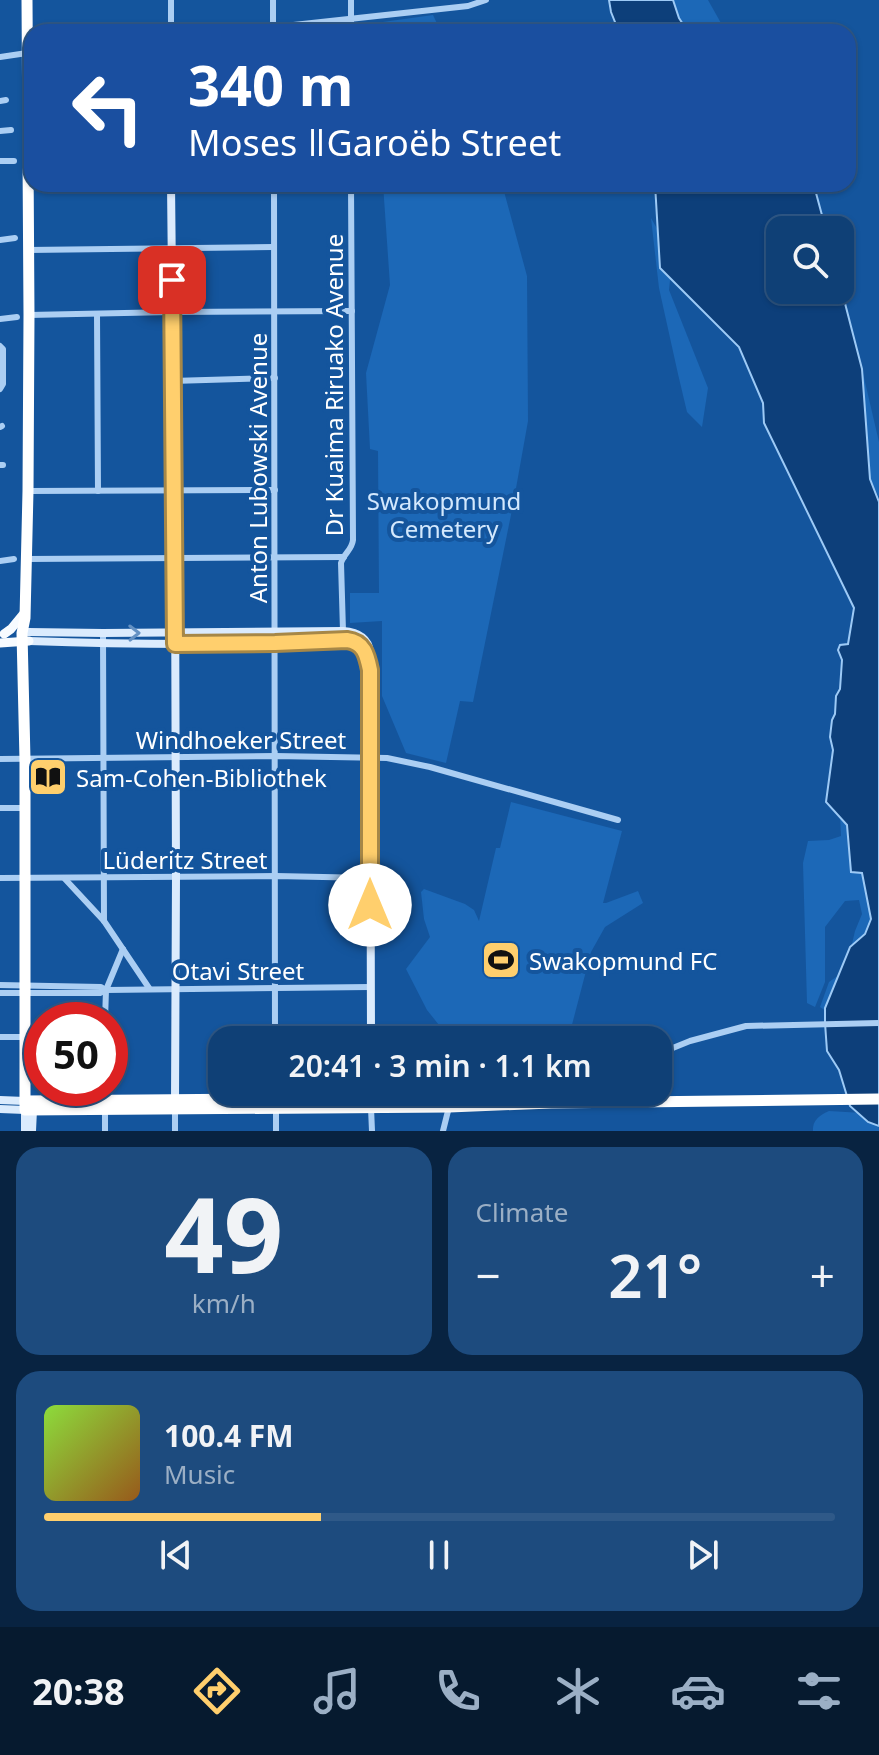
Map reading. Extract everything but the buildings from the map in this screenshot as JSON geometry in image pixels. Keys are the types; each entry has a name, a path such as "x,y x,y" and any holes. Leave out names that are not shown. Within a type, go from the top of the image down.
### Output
{"highway":[{"path":"27,0 28,24"},
{"path":"28,1002 26,637 20,559 28,491 23,316 30,192"},
{"path":"672,1099 879,1099"},
{"path":"128,1100 208,1102"}],"main road":[{"path":"171,192 175,1103"},
{"path":"1,637 25,615"},
{"path":"1,637 343,631 359,634 365,640 370,649 371,1026"},
{"path":"26,637 103,644 353,641 364,649 370,670"},
{"path":"0,1100 24,1104"},
{"path":"0,1109 24,1106"},
{"path":"25,1131 29,1106"},
{"path":"29,1106 32,1131"}],"street":[{"path":"171,0 172,24"},
{"path":"273,0 273,24"},
{"path":"351,0 351,24"},
{"path":"312,24 468,6 486,0"},
{"path":"0,57 24,54"},
{"path":"0,131 11,130"},
{"path":"0,161 14,161"},
{"name":"Anton Lubowski Avenue","path":"274,192 275,1026"},
{"name":"Dr Kuaima Riruako Avenue","path":"343,631 341,567 353,540 351,192"},
{"path":"0,240 15,238"},
{"path":"28,250 273,247"},
{"path":"0,319 172,312 352,311"},
{"path":"97,314 98,491"},
{"path":"0,346 3,349 0,389"},
{"path":"172,381 275,378"},
{"path":"28,491 275,490"},
{"path":"0,561 344,557"},
{"path":"103,633 104,921"},
{"name":"Windhoeker Street","path":"0,759 387,758 430,767 618,820"},
{"path":"0,808 28,808"},
{"name":"Lüderitz Street","path":"0,878 370,878"},
{"path":"65,879 104,921 149,988"},
{"path":"106,1002 106,990 123,949"},
{"name":"Otavi Street","path":"0,985 28,988 101,987 106,990 370,987"},
{"name":"Otavi Street","path":"0,993 28,988"},
{"path":"672,1048 746,1026 879,1023"},
{"path":"0,1037 24,1037"},
{"path":"175,1103 175,1131"},
{"path":"105,1106 105,1131"},
{"path":"276,1106 276,1131"},
{"path":"371,1106 372,1131"},
{"path":"443,1131 448,1106"}],"green space":[{"path":"669,0 708,0 722,24 682,24"},
{"path":"433,15 437,24 368,24"},
{"name":"Swakopmund Cemetery","path":"384,192 504,192 527,276 528,421 473,702 460,701 446,763 406,753 382,696 382,621 350,623 350,593 379,593 378,451 370,449 366,373 390,285"},
{"path":"651,218 672,261 669,290 708,388 702,427 687,412 659,288"},
{"path":"862,369 879,442 879,497 870,479"},
{"path":"839,792 857,862 875,905 879,940 832,1015 820,1007 829,982 846,970 862,914 859,900 845,901 825,927 825,982 815,1007 807,1003 803,863 808,841 841,836"},
{"path":"511,802 622,831 603,903 638,891 643,903 605,927 591,952 572,1026 440,1026 427,1010 406,969 430,937 421,892 424,889 465,904 474,910 479,921 496,848 500,848"},
{"path":"829,1111 879,1114 879,1131 813,1131 817,1118"}],"shaded area":[{"path":"609,0 673,0 683,24 616,24"},
{"path":"655,192 815,192 822,216 766,216 766,304 845,304 862,369 870,479 879,502 879,1126 868,1122 850,1106 839,1070 827,1051 825,1023 825,1008 850,947 865,934 871,919 862,873 851,872 847,825 826,802 833,750 830,737 832,720 840,689 842,660 838,650 840,645 848,644 854,608 764,423 763,403 739,347 660,268"}],"place":[{"name":"Sam-Cohen-Bibliothek","path":"48,777"},
{"name":"Swakopmund FC","path":"501,960"}],"route":[{"path":"172,280 175,644 347,640 357,642 364,649 370,670 370,905"}]}
